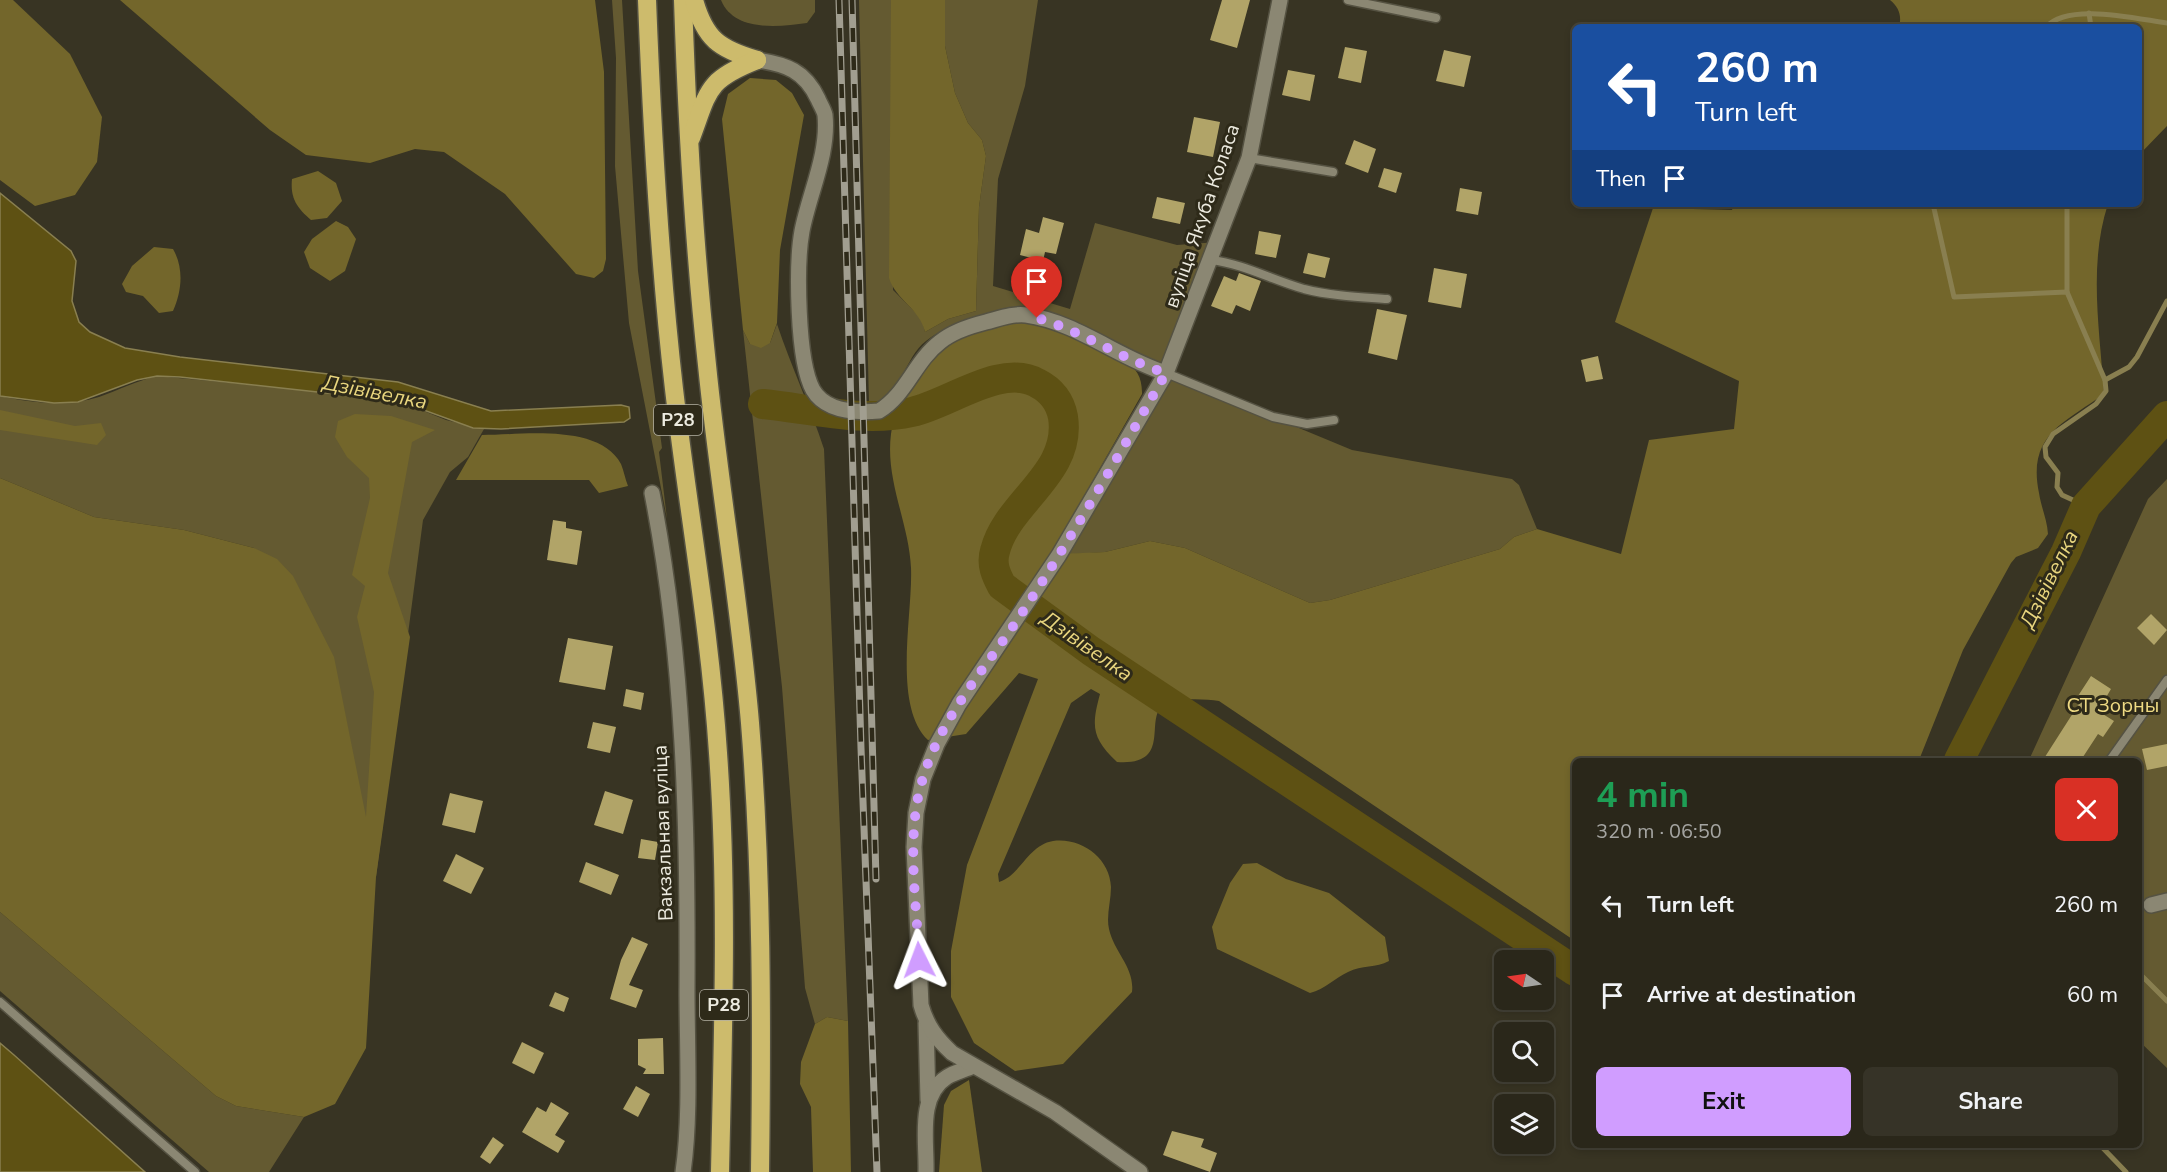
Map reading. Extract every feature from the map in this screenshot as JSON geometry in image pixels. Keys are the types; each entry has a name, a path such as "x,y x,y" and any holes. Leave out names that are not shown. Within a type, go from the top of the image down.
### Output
{"highway":[{"name":"Р28","path":"647,0 661,263 675,392 708,635 718,750 723,838 724,929 720,1172"},
{"name":"Р28","path":"683,0 688,147 707,367 752,744 760,931 760,1172"},
{"path":"694,0 699,19 717,44 732,53 757,60"},
{"path":"688,147 707,96 717,79 730,70 757,60"}],"street":[{"name":"вуліца Якуба Коласа","path":"926,1172 926,1023 921,1005 914,847 915,813 922,779 958,704 1018,619 1166,373 1249,158 1280,0"},
{"path":"757,60 782,64 797,71 809,81 825,113 824,135 802,232 798,269 805,354 813,389 821,399 841,410 879,411 897,396 938,344 950,335 979,324 1025,314 1066,326 1149,368 1166,373"},
{"name":"Вакзальная вуліца","path":"652,494 665,556 675,637 688,862 683,1172"},
{"path":"2151,905 2167,901"},
{"path":"926,1023 937,1040 973,1066 1055,1112 1140,1172"},
{"path":"927,1100 936,1086 948,1077 973,1066"}],"lane":[{"path":"1348,0 1436,18"},
{"path":"1249,158 1333,172"},
{"path":"1211,260 1232,263 1302,288 1334,296 1387,299"},
{"path":"1166,373 1273,417 1306,424 1334,420"},
{"path":"2111,758 2167,680"},
{"path":"0,1002 195,1172"}],"green space":[{"path":"612,0 622,0 638,271 662,448 659,452 667,519 629,323 615,166 616,58"},
{"path":"721,0 815,0 815,12 807,23 783,26 758,25 736,18"},
{"path":"859,0 891,0 893,290 922,319 925,332 948,319 976,311 979,207 986,156 982,140 968,123 955,93 945,46 945,0 1038,0 1025,86 998,179 993,286 1070,309 1095,223 1177,245 1218,242 1161,369 1014,308 968,319 936,334 918,348 887,396 869,403"},
{"path":"777,324 824,449 848,1021 827,1017 815,1024 805,988 782,687 743,330 750,344 770,343"},
{"path":"1166,373 1352,450 1512,479 1519,485 1537,529 1514,537 1500,549 1330,600 1310,603 1185,548 1150,541 1105,552 1059,555"},
{"path":"157,376 373,396 399,401 446,420 484,429 468,457 450,472 423,520 376,877 254,548 184,530 94,517 0,478 0,396 24,401 75,402 99,397"},
{"name":"СТ Зорны","path":"2167,479 2167,1068 2142,1044 2142,758 2030,758 2148,499"},
{"path":"0,912 216,1096 236,1106 304,1117 269,1172 209,1172 0,991"}],"shaded area":[{"path":"0,0 13,0 70,54 102,117 97,162 75,195 35,206 0,180"},
{"path":"120,0 595,0 604,72 606,259 603,271 594,278 576,274 505,194 444,152 415,149 370,163 306,155 270,130"},
{"path":"891,0 945,0 945,46 955,93 968,123 982,140 986,156 979,207 976,311 948,319 925,332 918,317 892,286 889,278"},
{"path":"1890,0 2167,0 2167,126 2142,152 2142,24 1899,24 1899,12"},
{"path":"750,78 776,80 792,93 804,115 780,250 777,323 770,343 761,348 750,344 743,330 722,119 728,94"},
{"path":"318,171 336,183 342,201 327,218 311,220 296,202 292,192 292,179"},
{"path":"1733,207 2107,207 2098,251 2097,274 2104,394 2063,423 2044,444 2038,457 2037,473 2048,534 2038,548 2016,557 2011,563 1963,650 1920,758 1572,758 1572,939 1219,701 1182,700 1163,706 1158,712 1151,749 1145,757 1134,761 1117,762 1098,739 1095,715 1100,694 1091,689 1071,703 998,874 999,882 1013,874 1037,848 1053,841 1074,842 1092,852 1100,859 1109,877 1111,887 1109,929 1130,975 1132,992 1063,1064 1015,1071 974,1043 951,997 951,951 967,865 1038,679 1019,673 966,734 928,740 917,725 910,705 907,658 911,568 894,485 890,451 891,434 898,407 911,380 928,357 949,339 960,334 1013,322 1029,321 1062,330 1127,362 1138,374 1142,394 1057,544 1059,554 1105,552 1150,541 1185,548 1310,603 1330,600 1500,549 1514,537 1537,529 1621,554 1649,440 1734,429 1739,381 1615,322 1653,208 1732,210"},
{"path":"336,221 348,227 356,239 345,271 330,281 310,268 304,252 312,239"},
{"path":"154,247 173,249 177,256 180,288 173,311 159,313 143,296 126,292 122,284 132,266"},
{"path":"0,410 75,426 101,423 106,435 97,445 0,430"},
{"path":"355,414 391,416 435,430 412,442 388,573 410,637 376,877 366,1048 335,1104 304,1117 236,1106 216,1096 0,912 0,478 94,517 184,530 254,548 277,559 293,576 334,657 366,817 374,692 357,617 365,586 352,575 370,498 369,478 347,457 335,437 338,421"},
{"path":"558,434 595,442 610,451 621,464 628,486 599,493 589,480 456,480 482,435"},
{"path":"1257,863 1286,879 1329,893 1385,937 1389,961 1343,974 1310,993 1217,949 1212,927 1230,883 1243,864"},
{"path":"827,1017 848,1021 851,1172 813,1172 811,1107 800,1084 801,1062 815,1024"},
{"path":"969,1080 982,1172 939,1172 944,1105 951,1091"}],"water":[{"path":"0,193 71,251 76,261 72,301 79,322 90,332 125,348 180,357 398,382 491,411 621,405 629,407 630,418 624,422 501,429 473,428 399,401 157,376 137,380 78,402 54,403 0,396"},
{"path":"0,1043 14,1055 145,1172 0,1172"}],"building":[{"path":"1222,0 1250,0 1237,48 1210,40"},
{"path":"1345,47 1367,51 1361,83 1338,78"},
{"path":"1444,50 1471,56 1464,87 1436,81"},
{"path":"1288,70 1315,75 1310,101 1282,95"},
{"path":"1194,117 1220,122 1213,157 1187,152"},
{"path":"1354,140 1376,149 1368,173 1345,164"},
{"path":"1384,168 1402,173 1396,193 1378,187"},
{"path":"1460,188 1482,192 1478,215 1456,211"},
{"path":"1157,197 1185,203 1180,224 1152,218"},
{"path":"1043,217 1064,223 1056,254 1045,252 1043,261 1020,255 1026,229 1039,233"},
{"path":"1259,231 1281,235 1276,258 1255,254"},
{"path":"1308,253 1330,258 1325,278 1303,273"},
{"path":"1434,268 1467,274 1461,308 1428,302"},
{"path":"1239,273 1261,281 1250,311 1236,305 1232,314 1211,306 1224,276 1236,281"},
{"path":"1377,309 1407,315 1397,360 1368,353"},
{"path":"1598,356 1603,379 1586,382 1581,360"},
{"path":"553,520 566,522 566,528 582,531 577,565 547,560"},
{"path":"2151,614 2167,630 2154,645 2137,628"},
{"path":"568,638 613,646 605,690 559,682"},
{"path":"2091,676 2111,689 2098,711 2114,721 2103,737 2098,734 2082,758 2044,758 2082,699 2078,696"},
{"path":"626,689 644,693 641,710 623,706"},
{"path":"593,722 616,727 610,753 587,748"},
{"path":"2167,744 2167,766 2147,770 2142,749"},
{"path":"605,791 633,800 623,834 594,825"},
{"path":"450,793 483,801 475,833 442,825"},
{"path":"641,839 658,842 655,860 638,858"},
{"path":"456,854 484,868 471,894 443,881"},
{"path":"586,862 619,875 611,895 579,882"},
{"path":"632,937 648,944 629,985 643,990 636,1008 610,999 621,960"},
{"path":"555,992 569,998 564,1012 549,1006"},
{"path":"663,1038 664,1074 643,1074 646,1069 638,1065 638,1039"},
{"path":"522,1042 544,1053 534,1074 512,1063"},
{"path":"636,1086 650,1094 638,1117 623,1109"},
{"path":"551,1102 569,1113 555,1135 565,1141 558,1153 522,1132 537,1107 546,1112"},
{"path":"1172,1131 1204,1139 1201,1147 1217,1153 1210,1172 1163,1155"},
{"path":"493,1137 504,1145 490,1164 480,1157"}],"waterway":[{"path":"2089,13 2091,24"},
{"path":"2050,24 2056,19 2070,15 2086,14 2104,14 2167,23"},
{"path":"1934,207 1954,297 2067,292 2105,380"},
{"path":"2067,207 2067,292"},
{"path":"2086,506 2062,495 2057,487 2058,473 2046,457 2045,447 2053,434 2096,404 2106,391 2105,380 2129,367 2137,357 2167,301"},
{"name":"Дзівівелка","path":"763,404 857,416 894,415 927,408 991,381 1023,378 1042,386 1051,393 1060,406 1063,417 1063,437 1058,455 1049,472 1012,517 995,551 994,565 1002,586 1091,651 1572,969"},
{"name":"Дзівівелка","path":"1960,758 2066,552 2086,506 2167,416"},
{"path":"2142,976 2167,1001"},
{"path":"2103,1148 2126,1172"}],"railway":[{"path":"839,0 861,748 877,1172"},
{"path":"852,0 876,879"}],"route":[{"path":"919,960 914,847 915,813 922,779 958,704 1018,619 1059,555 1166,373 1149,368 1066,326 1037,318"}]}
